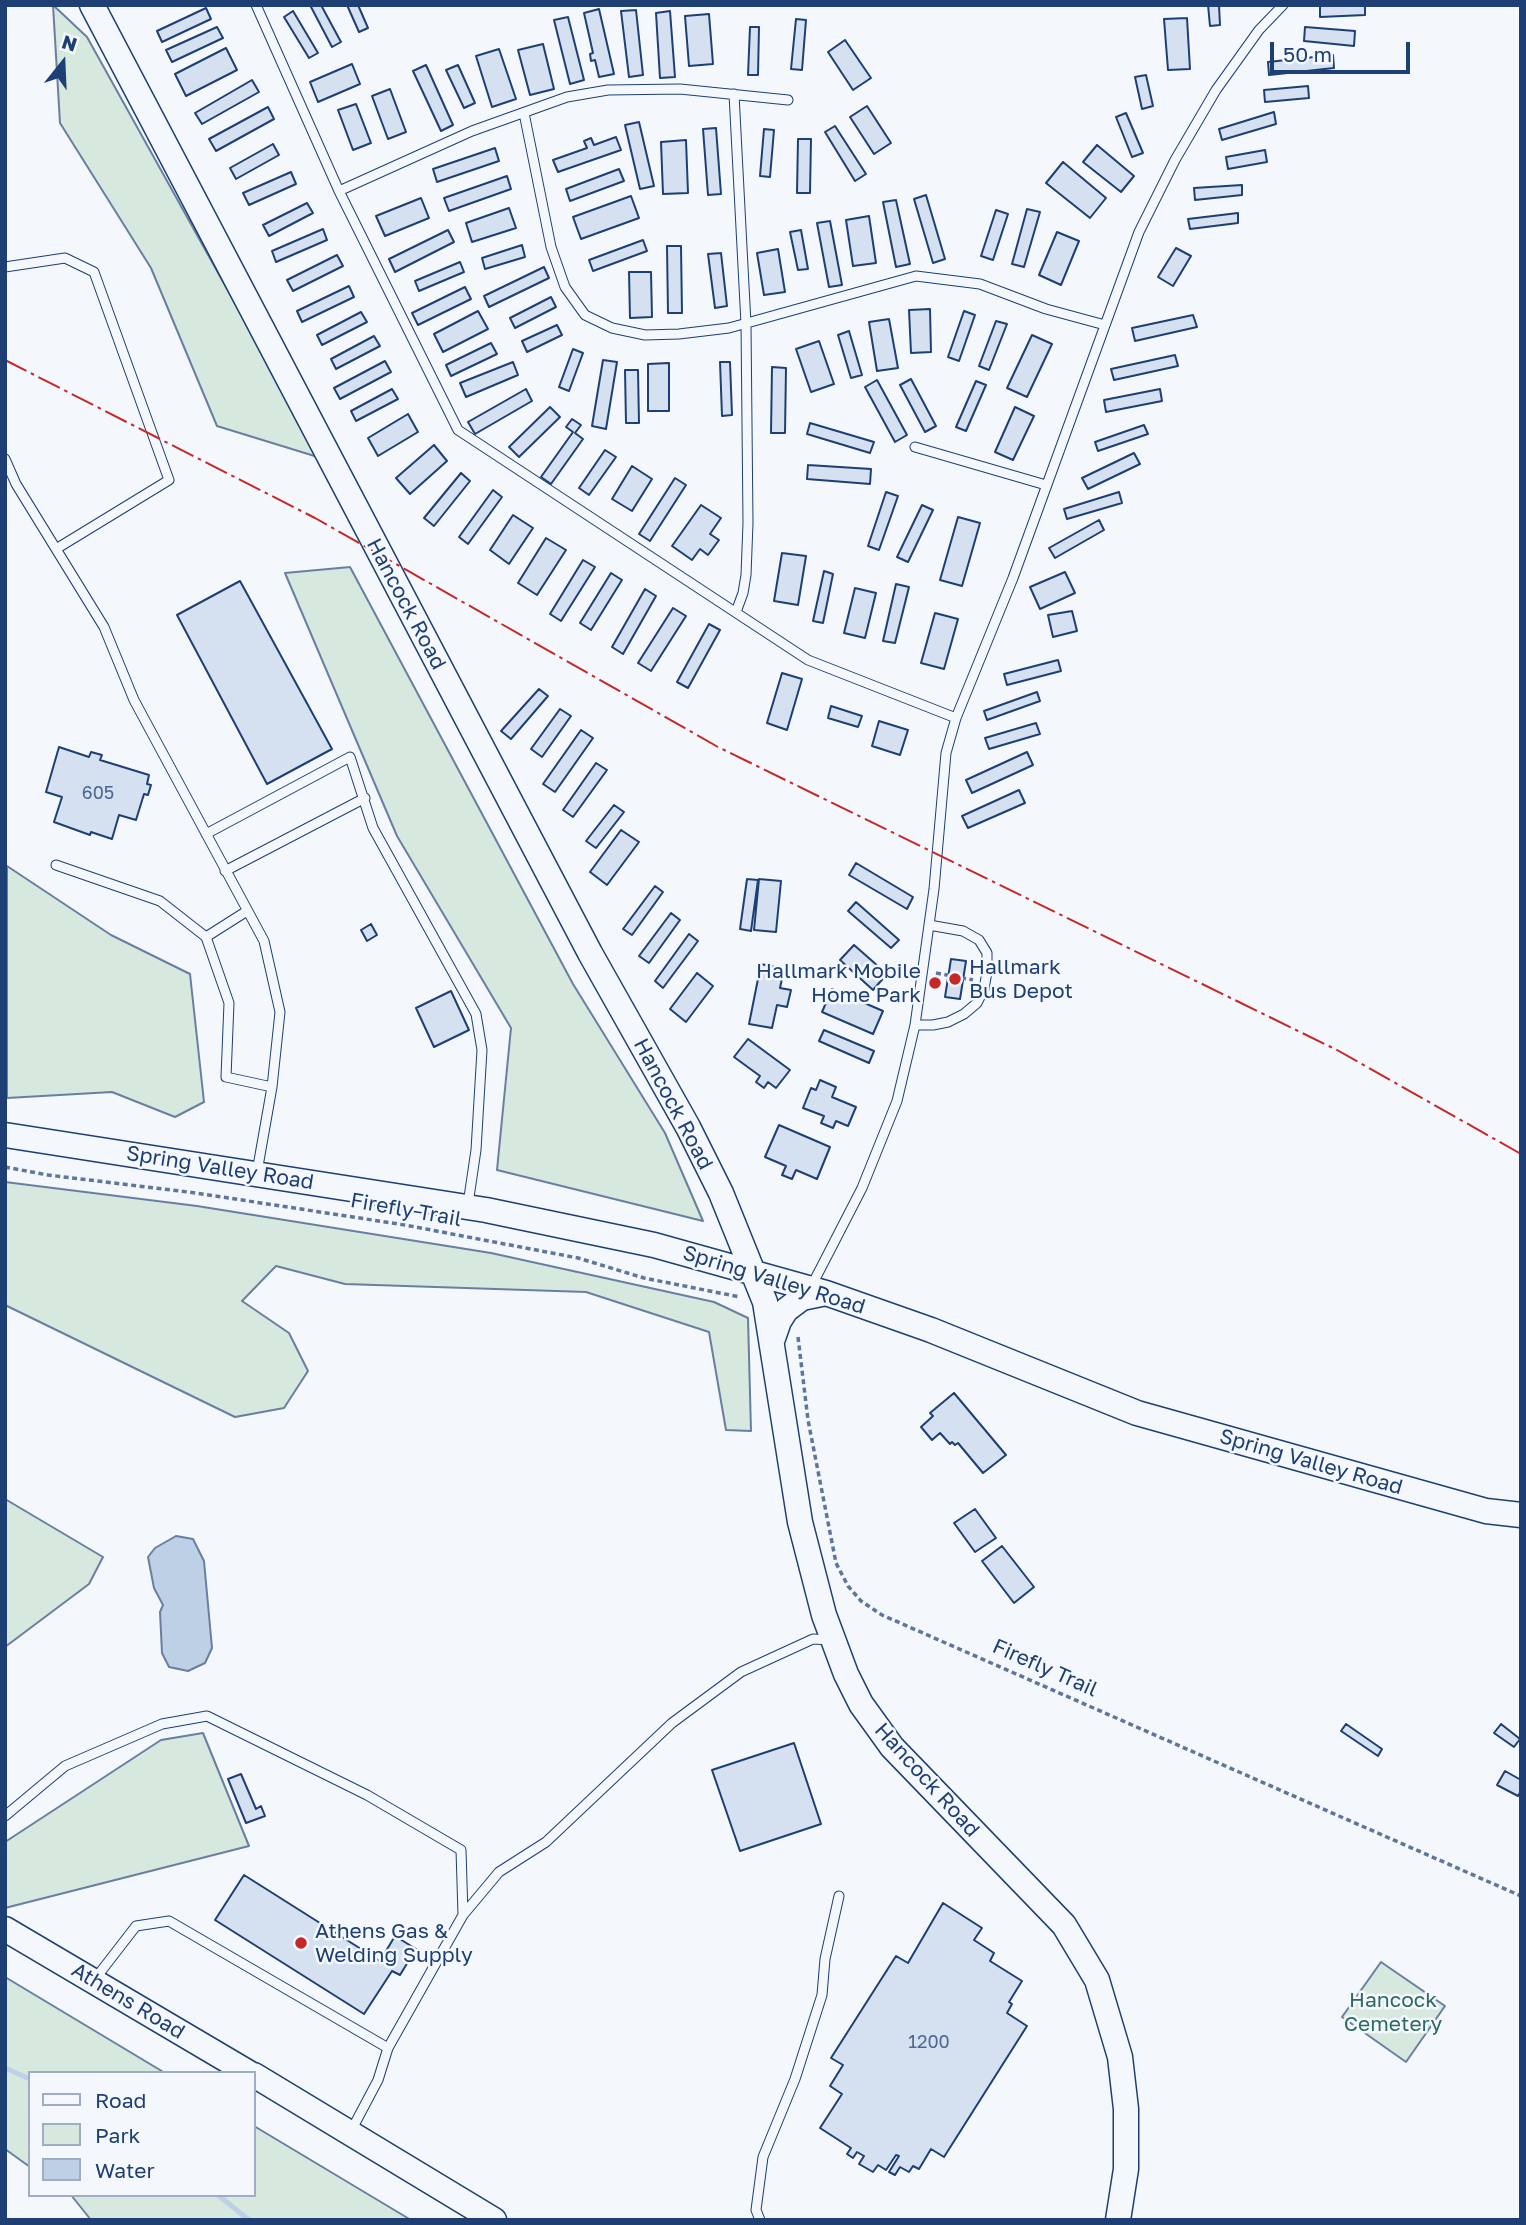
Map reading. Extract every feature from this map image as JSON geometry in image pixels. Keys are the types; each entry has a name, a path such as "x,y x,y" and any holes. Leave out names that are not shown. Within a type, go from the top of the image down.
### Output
{"street":[{"name":"Hancock Road","path":"92,5 590,953 688,1127 721,1193 765,1302 800,1522 824,1615 861,1704 892,1747 1064,1925 1097,1980 1120,2057 1126,2109 1126,2169 1118,2220"},
{"name":"Spring Valley Road","path":"5,1135 467,1207 576,1227 753,1271 818,1290 930,1330 1137,1413 1486,1511 1521,1515"},
{"path":"772,1342 786,1310 818,1290"},
{"name":"Athens Road","path":"5,1929 247,2071"},
{"name":"Athens Road","path":"256,2076 494,2220"}],"lane":[{"path":"256,5 339,191 458,430 808,660 956,718"},
{"path":"818,1290 892,1113 915,1025 929,925 946,753 956,718 1013,578 1139,232 1175,160 1216,90 1259,30 1283,5"},
{"path":"339,191 472,131 567,97 608,90 680,89 788,100"},
{"path":"734,94 746,324 748,523 746,575 736,612"},
{"path":"524,113 551,247 565,287 585,316 612,328 645,335 679,334 746,324 916,276 980,284 1046,309 1105,325"},
{"path":"5,267 65,258 94,272 169,480 56,549"},
{"path":"915,447 1046,485"},
{"path":"5,459 16,484 104,627 134,700 264,942 280,1012 272,1087 257,1174"},
{"path":"206,834 350,757 373,828 476,1014 482,1050 476,1150 467,1207"},
{"path":"225,871 365,798"},
{"path":"55,865 160,901 206,937 229,1003 226,1077 272,1087"},
{"path":"206,937 247,911"},
{"path":"915,1025 948,1022 964,1014 977,1003 984,989 987,972 987,953 979,940 963,931 929,925"},
{"path":"350,2133 378,2080 388,2048 463,1915 499,1872 546,1842 672,1723 741,1672 813,1639 833,1640"},
{"path":"5,1816 65,1766 162,1724 207,1716 368,1795 461,1850 463,1915"},
{"path":"760,2220 756,2210 763,2157 795,2080 822,1995 825,1959 839,1896"},
{"path":"94,1981 136,1926 169,1921 388,2048"}],"path":[{"path":"930,972 976,980"},
{"name":"Firefly Trail","path":"5,1167 405,1225 578,1258 644,1278 742,1297"},
{"name":"Firefly Trail","path":"786,1310 793,1312 808,1419 825,1518 836,1563 848,1586 861,1601 882,1615 1521,1896"}],"green space":[{"path":"53,5 87,37 321,458 217,426 151,268 60,123"},
{"path":"350,567 573,984 665,1133 703,1221 497,1170 511,1028 397,836 285,573"},
{"path":"7,866 111,935 190,974 204,1102 175,1117 112,1092 7,1098"},
{"path":"5,1182 197,1206 491,1253 714,1302 748,1318 751,1431 726,1430 709,1332 586,1292 345,1284 276,1266 242,1301 289,1333 308,1371 284,1408 235,1417 5,1305"},
{"path":"5,1499 103,1557 89,1584 5,1647"},
{"path":"203,1733 249,1846 5,1908 5,1842 161,1740"},
{"name":"Hancock Cemetery","path":"1381,1962 1445,2006 1406,2062 1342,2017"},
{"path":"5,1977 162,2071 28,2071 28,2166 5,2149"},
{"path":"256,2127 411,2220 91,2220 73,2197 256,2197"}],"water":[{"path":"176,1536 193,1539 204,1561 212,1648 205,1663 188,1671 169,1667 162,1653 160,1612 163,1605 154,1588 148,1557 155,1548"}],"building":[{"path":"310,5 321,5 341,42 332,47"},
{"path":"347,5 358,5 368,28 359,32"},
{"path":"1208,5 1219,5 1220,25 1210,26"},
{"path":"1320,5 1365,5 1365,15 1320,17"},
{"path":"206,8 211,19 162,42 157,31"},
{"path":"599,9 614,74 599,77 595,60 591,61 590,54 593,53 584,13"},
{"path":"636,10 643,75 629,77 621,11"},
{"path":"293,11 318,53 309,58 284,17"},
{"path":"670,11 675,77 660,78 656,13"},
{"path":"709,14 713,64 689,66 685,16"},
{"path":"568,17 584,80 570,84 554,20"},
{"path":"1187,18 1190,69 1168,70 1164,19"},
{"path":"796,19 806,20 802,70 791,69"},
{"path":"217,27 223,38 172,62 166,50"},
{"path":"750,27 759,27 758,75 748,75"},
{"path":"1305,27 1355,31 1354,46 1304,41"},
{"path":"845,40 871,78 853,90 828,52"},
{"path":"543,44 554,89 530,95 518,50"},
{"path":"226,48 237,70 186,96 175,74"},
{"path":"499,49 516,99 492,107 476,56"},
{"path":"1333,55 1334,68 1269,75 1268,62"},
{"path":"352,64 360,84 318,102 310,82"},
{"path":"426,65 453,125 441,131 413,71"},
{"path":"458,65 475,103 464,108 446,70"},
{"path":"1146,75 1153,106 1142,109 1135,77"},
{"path":"252,80 259,92 202,124 195,113"},
{"path":"1308,86 1309,98 1265,102 1264,90"},
{"path":"390,89 406,132 388,139 372,96"},
{"path":"356,104 371,143 353,150 338,110"},
{"path":"867,106 891,143 874,154 850,117"},
{"path":"268,107 274,119 216,151 209,139"},
{"path":"1274,112 1276,124 1222,140 1219,129"},
{"path":"1126,113 1143,153 1132,157 1116,117"},
{"path":"639,122 654,186 640,189 625,125"},
{"path":"835,126 866,174 855,181 825,132"},
{"path":"716,128 721,194 708,195 703,129"},
{"path":"764,129 774,130 770,177 760,176"},
{"path":"616,137 621,150 558,172 553,160 587,148 584,141 591,138 594,145"},
{"path":"798,139 811,139 810,193 797,193"},
{"path":"686,140 688,193 663,194 661,142"},
{"path":"273,144 279,155 236,179 230,168"},
{"path":"1097,145 1134,176 1121,192 1083,162"},
{"path":"495,148 499,161 437,182 433,169"},
{"path":"1265,150 1267,162 1228,169 1226,157"},
{"path":"1063,162 1106,198 1090,218 1046,183"},
{"path":"619,169 624,181 570,201 566,189"},
{"path":"291,172 296,184 249,205 243,193"},
{"path":"507,176 511,189 449,211 444,198"},
{"path":"1242,185 1242,195 1195,200 1194,188"},
{"path":"926,195 945,259 933,263 914,199"},
{"path":"631,196 639,218 581,239 573,217"},
{"path":"421,198 429,218 385,236 376,216"},
{"path":"896,200 910,264 896,267 883,202"},
{"path":"307,203 313,213 269,236 263,225"},
{"path":"509,208 516,228 472,242 466,223"},
{"path":"1027,209 1040,212 1024,267 1012,264"},
{"path":"996,210 1008,214 993,260 981,256"},
{"path":"1238,213 1238,223 1190,229 1188,219"},
{"path":"869,216 876,263 853,266 846,220"},
{"path":"830,221 842,285 829,287 817,223"},
{"path":"323,229 327,240 276,262 272,251"},
{"path":"448,230 454,242 395,272 389,259"},
{"path":"801,230 808,269 798,270 790,232"},
{"path":"1057,232 1079,241 1061,285 1039,275"},
{"path":"643,240 647,251 593,271 589,260"},
{"path":"522,245 525,257 485,269 482,258"},
{"path":"667,246 681,246 682,313 668,313"},
{"path":"1176,248 1191,256 1173,286 1158,277"},
{"path":"778,249 785,292 764,295 757,253"},
{"path":"721,253 727,306 715,308 708,254"},
{"path":"337,255 343,266 293,291 287,280"},
{"path":"460,262 464,272 419,291 415,281"},
{"path":"544,267 549,278 489,307 484,296"},
{"path":"629,272 651,272 652,317 630,318"},
{"path":"349,286 354,297 302,322 297,311"},
{"path":"465,287 471,299 418,325 412,313"},
{"path":"551,297 556,307 515,328 510,318"},
{"path":"930,309 931,352 911,353 909,310"},
{"path":"478,311 488,329 443,352 434,334"},
{"path":"964,311 975,315 959,361 948,357"},
{"path":"361,312 367,322 322,345 317,335"},
{"path":"1193,315 1197,327 1135,341 1132,328"},
{"path":"889,319 898,368 877,371 869,322"},
{"path":"996,321 1007,324 989,370 979,366"},
{"path":"557,325 562,335 527,352 522,341"},
{"path":"849,331 862,375 851,378 838,335"},
{"path":"1032,335 1052,344 1027,397 1007,388"},
{"path":"374,336 380,346 336,369 331,359"},
{"path":"819,341 834,384 811,392 796,349"},
{"path":"491,343 497,354 451,376 446,365"},
{"path":"573,349 583,353 569,391 559,387"},
{"path":"1175,355 1178,366 1114,380 1111,369"},
{"path":"603,360 617,362 606,429 592,426"},
{"path":"385,361 391,372 340,399 334,388"},
{"path":"513,362 518,375 466,397 460,383"},
{"path":"720,362 730,362 732,415 722,416"},
{"path":"669,363 669,411 648,411 648,364"},
{"path":"772,367 786,368 785,433 771,433"},
{"path":"625,370 638,370 639,423 626,423"},
{"path":"911,379 936,426 925,432 900,385"},
{"path":"877,380 907,435 895,442 865,387"},
{"path":"976,381 986,385 966,431 956,427"},
{"path":"392,389 398,399 356,421 351,411"},
{"path":"526,389 532,401 475,434 468,422"},
{"path":"1160,389 1162,401 1106,412 1104,400"},
{"path":"550,407 560,417 519,457 509,447"},
{"path":"1015,407 1034,416 1013,460 995,452"},
{"path":"408,414 418,432 378,456 368,438"},
{"path":"572,419 581,425 575,433 583,439 551,484 541,477 573,432 566,427"},
{"path":"810,423 874,442 870,453 807,434"},
{"path":"1144,425 1148,434 1098,451 1095,442"},
{"path":"434,445 447,461 410,494 396,478"},
{"path":"605,450 616,457 589,495 579,488"},
{"path":"1134,453 1140,464 1088,489 1082,478"},
{"path":"808,465 871,469 870,484 807,479"},
{"path":"632,466 652,479 632,511 612,499"},
{"path":"461,473 470,481 434,526 424,518"},
{"path":"675,478 686,485 650,541 639,534"},
{"path":"493,490 502,497 468,544 459,537"},
{"path":"886,492 898,496 879,550 868,546"},
{"path":"1119,492 1122,503 1067,519 1064,509"},
{"path":"701,505 721,518 710,534 719,540 708,555 700,549 692,560 672,546"},
{"path":"922,505 933,510 908,562 897,557"},
{"path":"513,515 533,528 509,564 490,550"},
{"path":"958,517 980,523 962,586 940,580"},
{"path":"1099,520 1104,530 1055,558 1049,548"},
{"path":"546,538 566,550 537,595 518,583"},
{"path":"782,553 806,556 798,605 774,601"},
{"path":"583,560 595,567 561,621 550,614"},
{"path":"824,571 833,574 823,623 813,621"},
{"path":"1065,572 1075,593 1040,609 1030,587"},
{"path":"611,573 622,580 591,630 580,623"},
{"path":"240,581 332,749 267,784 177,615"},
{"path":"896,584 909,587 895,643 883,641"},
{"path":"855,588 876,593 865,638 844,633"},
{"path":"645,589 656,596 623,654 612,647"},
{"path":"673,608 686,616 651,671 638,663"},
{"path":"1072,611 1077,631 1053,637 1048,615"},
{"path":"935,613 958,619 944,669 921,663"},
{"path":"709,624 720,630 688,688 677,682"},
{"path":"1058,660 1061,671 1007,685 1004,674"},
{"path":"782,673 802,679 787,730 767,723"},
{"path":"539,689 548,696 511,739 501,731"},
{"path":"1037,692 1040,701 987,720 984,711"},
{"path":"831,706 862,716 858,727 828,718"},
{"path":"560,709 571,716 542,757 531,749"},
{"path":"879,721 908,730 900,755 872,746"},
{"path":"1036,723 1040,734 989,749 985,738"},
{"path":"581,730 593,738 555,792 543,784"},
{"path":"59,747 89,757 91,752 102,755 100,760 149,775 147,784 151,785 148,795 144,794 136,820 119,815 112,839 91,832 90,835 54,822 62,797 46,792"},
{"path":"1027,752 1033,765 972,793 966,780"},
{"path":"596,763 607,770 573,817 563,810"},
{"path":"1019,790 1025,803 968,828 962,816"},
{"path":"614,805 624,812 596,848 586,841"},
{"path":"621,830 639,842 607,885 590,872"},
{"path":"856,863 913,897 907,909 849,875"},
{"path":"747,879 758,880 751,931 740,929"},
{"path":"759,879 781,881 776,932 754,930"},
{"path":"655,886 663,892 632,935 623,929"},
{"path":"856,902 899,940 891,948 848,911"},
{"path":"671,913 680,920 649,963 639,956"},
{"path":"371,924 377,935 367,941 361,930"},
{"path":"689,934 698,941 663,988 655,981"},
{"path":"854,945 887,974 873,990 840,960"},
{"name":"Hallmark Bus Depot","path":"951,959 966,961 960,999 945,997"},
{"path":"761,964 784,969 780,988 791,990 787,1007 777,1005 772,1028 749,1024"},
{"path":"697,973 713,986 686,1022 670,1009"},
{"path":"832,989 883,1011 873,1034 822,1012"},
{"path":"451,991 469,1030 434,1047 416,1008"},
{"path":"824,1030 874,1051 869,1063 819,1041"},
{"path":"748,1039 790,1070 776,1088 768,1082 764,1088 756,1082 760,1076 734,1057"},
{"path":"820,1080 836,1087 832,1097 856,1107 848,1126 836,1121 833,1128 821,1123 824,1116 803,1108 811,1088 816,1090"},
{"path":"779,1125 830,1147 817,1179 796,1170 792,1179 782,1175 786,1166 765,1157"},
{"path":"954,1393 1006,1455 983,1473 958,1443 950,1444 940,1433 932,1440 921,1427 933,1416 930,1413"},
{"path":"975,1509 996,1538 975,1552 954,1523"},
{"path":"1002,1546 1034,1587 1014,1603 982,1561"},
{"path":"1346,1724 1382,1749 1378,1756 1341,1731"},
{"path":"1501,1724 1520,1739 1514,1747 1494,1733"},
{"path":"794,1743 821,1824 740,1851 712,1770"},
{"path":"1505,1771 1521,1780 1518,1796 1497,1785"},
{"path":"241,1774 256,1809 261,1806 265,1816 246,1823 228,1779"},
{"name":"Athens Gas & Welding Supply","path":"244,1875 380,1961 395,1936 416,1949 400,1975 392,1971 364,2014 215,1920"},
{"path":"943,1903 982,1928 974,1940 994,1953 990,1961 1022,1981 1009,2002 1012,2004 1007,2013 1027,2026 944,2157 931,2149 919,2169 913,2166 909,2172 900,2167 895,2175 889,2172 899,2156 896,2155 886,2170 878,2165 873,2172 859,2164 864,2156 857,2152 853,2158 847,2154 851,2148 820,2128 842,2094 830,2086 843,2065 831,2058 896,1956 908,1963"}],"waterway":[{"path":"5,2068 28,2078"},
{"path":"220,2197 249,2220"}],"power":[{"path":"5,360 315,518 718,747 1337,1050 1521,1154"}],"place":[{"name":"Hallmark Bus Depot","path":"955,979"},
{"name":"Hallmark Mobile Home Park","path":"935,983"},
{"name":"Athens Gas & Welding Supply","path":"301,1943"}]}
